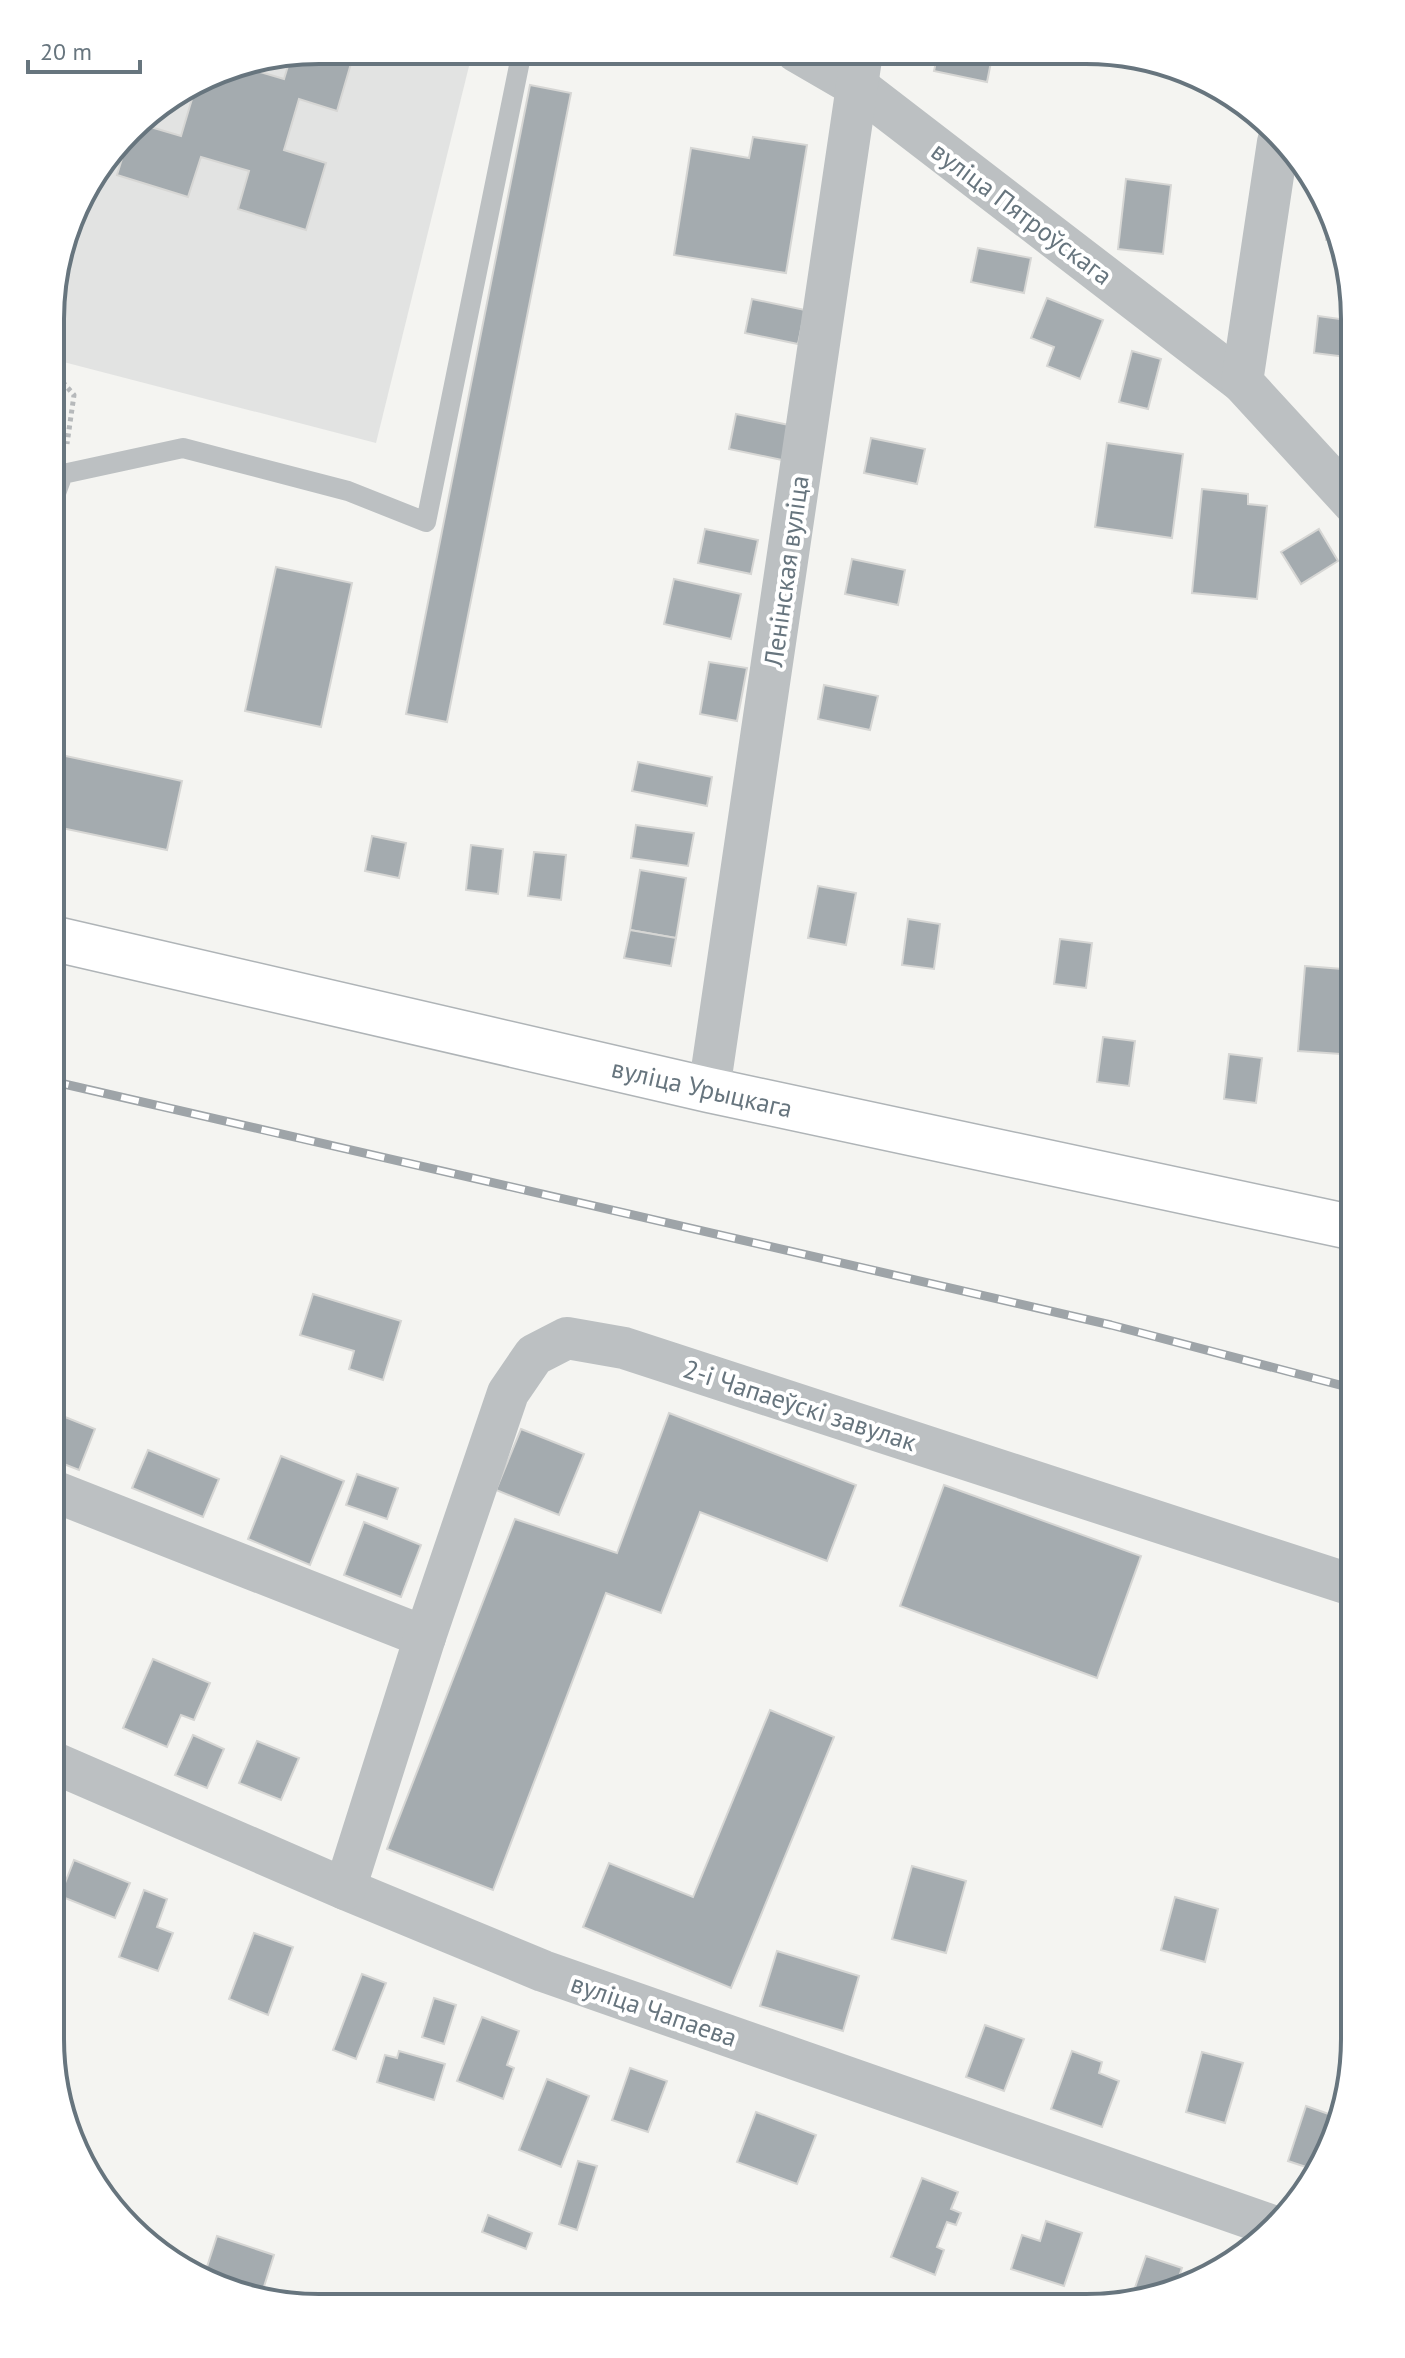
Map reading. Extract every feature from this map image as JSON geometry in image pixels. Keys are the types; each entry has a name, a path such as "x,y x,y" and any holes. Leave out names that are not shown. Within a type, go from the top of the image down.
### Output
{"main road":[{"name":"вуліца Урыцкага","path":"64,941 709,1090 1340,1225"}],"street":[{"name":"вуліца Пятроўскага","path":"860,69 1242,382 1341,490"},
{"name":"Ленінская вуліца","path":"709,1090 860,69"},
{"path":"1242,382 1277,151"},
{"name":"2-і Чапаеўскі завулак","path":"345,1889 425,1637 508,1393 534,1355 567,1338 624,1348 1340,1581"},
{"path":"64,1495 425,1637"},
{"name":"вуліца Чапаева","path":"64,1767 543,1971 1262,2222"}],"lane":[{"path":"64,474 183,448 348,491 426,522 519,64"}],"path":[{"path":"64,384 74,395 64,467"}],"shaded area":[{"path":"470,64 376,443 64,362 66,286 83,222 98,192 127,151 151,127 192,98 222,83 286,66"}],"building":[{"path":"351,64 337,111 299,99 284,150 326,163 306,230 238,209 249,171 201,157 188,197 117,175 122,157 151,127 181,136 192,98 222,83 259,72 284,79 288,66"},
{"path":"935,64 991,64 987,82 934,71"},
{"path":"530,85 571,93 447,722 406,714"},
{"path":"753,137 807,145 786,273 674,255 691,148 749,158"},
{"path":"1126,179 1171,185 1163,254 1118,249"},
{"path":"978,248 1031,258 1024,293 971,282"},
{"path":"1047,298 1103,320 1080,379 1047,366 1054,347 1031,338"},
{"path":"752,299 805,310 798,344 745,333"},
{"path":"1318,316 1341,319 1341,356 1314,353"},
{"path":"1132,351 1161,359 1148,409 1119,402"},
{"path":"736,414 789,425 782,460 729,449"},
{"path":"871,438 925,449 917,484 864,473"},
{"path":"1107,443 1183,454 1172,538 1095,527"},
{"path":"1202,489 1248,494 1248,504 1267,506 1257,599 1192,593"},
{"path":"705,529 758,540 751,574 698,563"},
{"path":"1319,529 1338,561 1301,584 1281,552"},
{"path":"852,559 905,570 898,605 845,594"},
{"path":"276,567 352,583 321,727 245,711"},
{"path":"674,579 741,594 731,639 664,624"},
{"path":"709,662 747,668 737,721 700,714"},
{"path":"824,685 878,696 870,730 818,719"},
{"path":"64,756 182,781 167,850 64,829"},
{"path":"638,762 712,777 707,806 632,791"},
{"path":"636,825 694,833 688,866 631,858"},
{"path":"372,836 406,843 399,878 365,871"},
{"path":"471,845 503,849 498,894 466,890"},
{"path":"534,852 566,855 561,900 528,896"},
{"path":"640,870 686,878 676,938 630,930"},
{"path":"818,886 856,893 846,945 808,938"},
{"path":"908,919 940,924 934,969 902,965"},
{"path":"630,930 676,938 671,966 624,958"},
{"path":"1060,939 1092,943 1086,988 1054,984"},
{"path":"1305,966 1341,969 1341,1054 1298,1051"},
{"path":"1103,1037 1135,1041 1129,1086 1097,1082"},
{"path":"1229,1054 1262,1058 1256,1103 1224,1099"},
{"path":"313,1294 401,1321 383,1380 349,1369 354,1351 300,1335"},
{"path":"669,1413 856,1485 827,1561 700,1512 661,1613 606,1593 493,1890 387,1849 515,1519 617,1553"},
{"path":"65,1417 95,1429 79,1470 64,1464"},
{"path":"521,1429 584,1454 559,1515 496,1490"},
{"path":"148,1450 219,1479 203,1517 132,1488"},
{"path":"281,1456 344,1481 310,1565 248,1539"},
{"path":"357,1474 398,1488 387,1519 346,1505"},
{"path":"944,1485 1141,1556 1097,1678 900,1606"},
{"path":"364,1522 421,1545 401,1597 344,1575"},
{"path":"153,1659 210,1683 194,1720 181,1715 167,1747 123,1728"},
{"path":"770,1710 834,1737 731,1988 583,1927 609,1863 693,1897"},
{"path":"193,1735 224,1749 207,1788 175,1775"},
{"path":"257,1741 299,1758 281,1800 239,1783"},
{"path":"74,1860 130,1883 115,1918 64,1898 64,1886"},
{"path":"912,1866 966,1881 946,1953 892,1939"},
{"path":"144,1890 167,1899 157,1927 173,1933 158,1971 119,1957"},
{"path":"1175,1897 1218,1909 1205,1962 1161,1950"},
{"path":"254,1933 293,1947 268,2015 229,1999"},
{"path":"777,1951 859,1976 843,2031 760,2006"},
{"path":"362,1974 386,1983 356,2059 333,2050"},
{"path":"434,1998 456,2005 444,2044 422,2037"},
{"path":"482,2017 519,2031 507,2065 514,2068 503,2099 457,2081"},
{"path":"985,2025 1024,2039 1004,2091 966,2077"},
{"path":"399,2051 445,2064 434,2100 377,2082 385,2055 397,2058"},
{"path":"1072,2051 1102,2062 1099,2073 1119,2081 1102,2127 1051,2109"},
{"path":"1202,2052 1243,2063 1225,2123 1186,2112"},
{"path":"630,2068 667,2081 648,2132 612,2120"},
{"path":"547,2079 589,2096 561,2167 519,2150"},
{"path":"1306,2106 1329,2114 1306,2167 1288,2161"},
{"path":"756,2112 816,2135 797,2184 737,2162"},
{"path":"578,2161 597,2166 577,2230 559,2224"},
{"path":"922,2178 958,2192 951,2209 961,2213 956,2225 947,2222 937,2247 944,2250 935,2275 891,2257"},
{"path":"488,2215 532,2233 526,2249 482,2232"},
{"path":"1046,2221 1082,2233 1064,2286 1011,2269 1022,2235 1040,2241"},
{"path":"217,2236 274,2255 264,2287 207,2267"},
{"path":"1146,2256 1182,2268 1179,2276 1134,2289"}],"railway":[{"path":"64,1084 1111,1325 1340,1385"}]}
